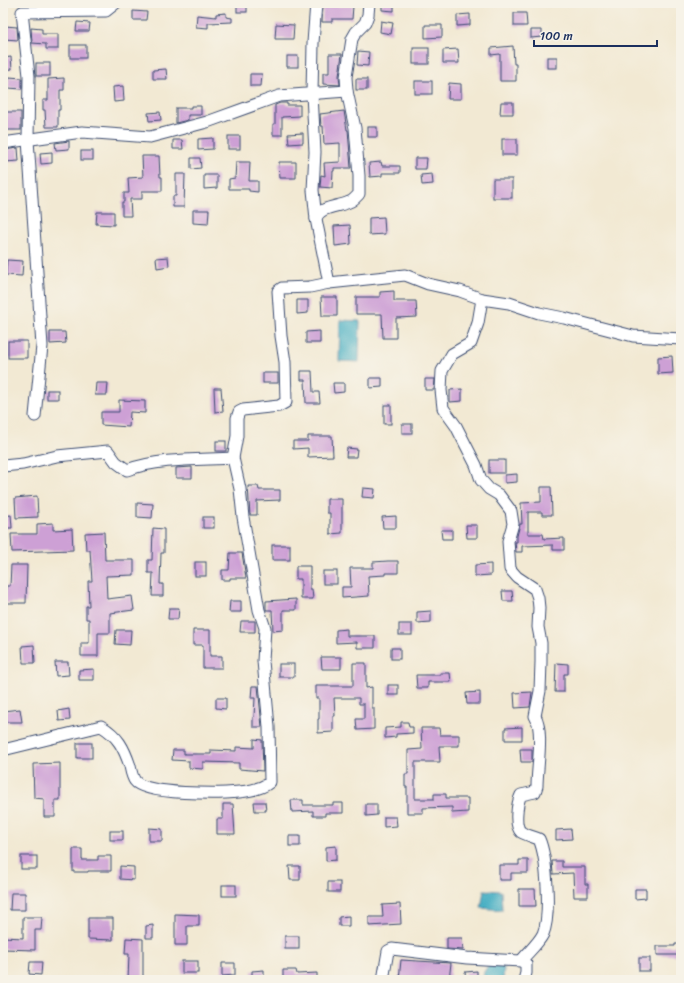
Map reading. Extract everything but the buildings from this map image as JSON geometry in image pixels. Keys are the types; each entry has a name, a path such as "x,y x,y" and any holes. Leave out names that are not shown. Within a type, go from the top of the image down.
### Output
{"street":[{"path":"36,416 42,346 28,140 29,76 22,12 60,8 106,11 116,3"},
{"path":"316,3 313,43 312,94 315,152 313,190 316,219 329,283"},
{"path":"316,219 317,215 321,211 351,202 359,194 355,128 347,91 346,77 352,39 356,32 365,23 368,16 369,3"},
{"path":"3,143 82,132 150,137 207,122 279,96 347,91"},
{"path":"3,750 101,726 117,738 126,754 134,781 142,786 180,793 240,792 266,786 270,782 269,727 263,661 265,628 259,610 243,517 240,489 233,458 238,436 236,418 239,412 243,410 279,406 286,402 278,291 282,288 310,287 329,283 405,275 428,284 460,291 482,299 509,303 540,313 633,336 681,338"},
{"path":"482,299 478,323 471,342 452,354 442,371 440,390 443,408 456,426 476,466 481,480 489,489 499,495 511,511 513,524 508,541 510,569 517,577 535,589 540,608 538,627 541,642 542,662 540,691 535,716 538,721 539,732 537,774 538,786 535,792 521,795 518,801 517,824 521,832 539,839 542,847 545,863 546,914 545,928 542,937 521,961"},
{"path":"3,466 23,464 57,456 108,452 116,462 127,470 148,464 165,462 233,458"},
{"path":"383,980 388,951 392,949 467,958 521,961 526,964 524,980"}],"water":[{"path":"340,320 360,321 359,362 339,361"},
{"path":"484,890 501,891 502,910 481,908"},
{"path":"489,964 504,967 503,980 483,980 484,972"}]}
